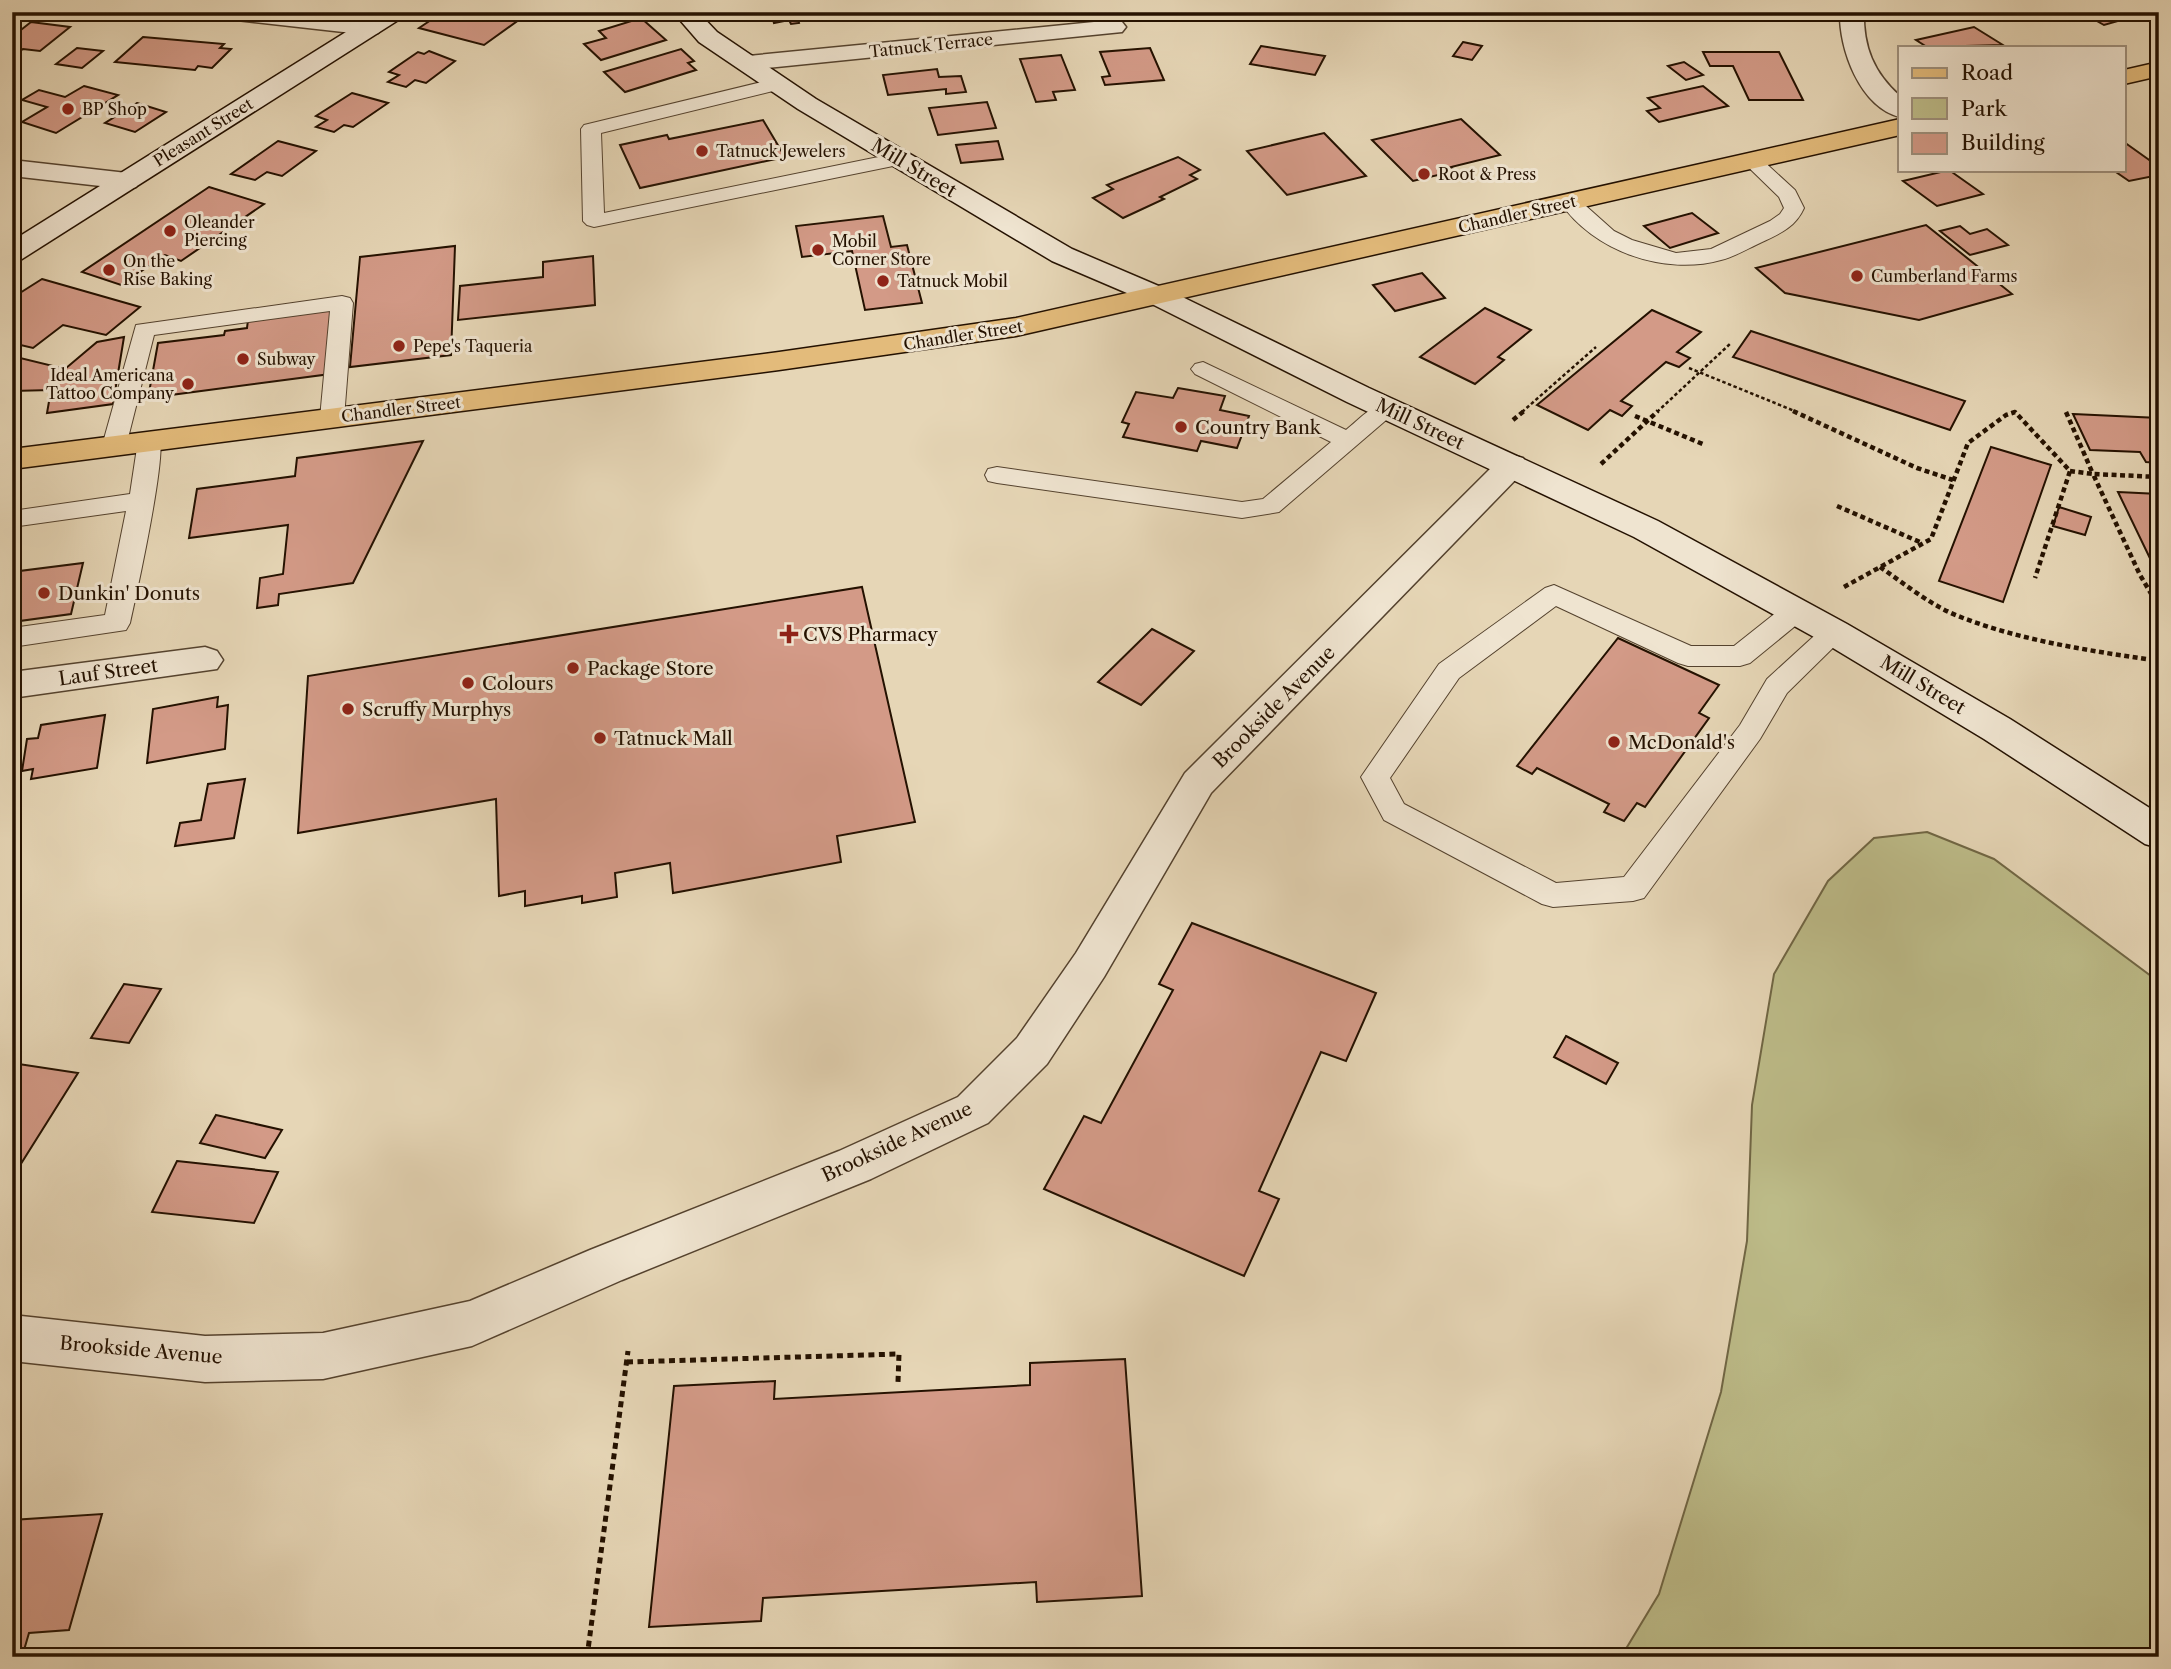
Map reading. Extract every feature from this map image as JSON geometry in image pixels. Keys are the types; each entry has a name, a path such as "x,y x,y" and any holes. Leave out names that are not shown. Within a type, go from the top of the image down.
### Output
{"main road":[{"path":"2126,77 2159,69"},
{"name":"Chandler Street","path":"12,459 939,339 1053,321 1898,127"}],"street":[{"path":"228,12 370,28"},
{"name":"Pleasant Street","path":"12,253 395,12"},
{"name":"Mill Street","path":"685,12 708,37 778,84 1062,256 1158,296 1387,409 1646,529 1835,633 1997,729 2159,833"},
{"path":"1852,12 1853,49 1862,69 1898,107"},
{"name":"Tatnuck Terrace","path":"748,63 1114,27"},
{"path":"12,168 127,181"},
{"name":"Brookside Avenue","path":"12,1338 205,1359 323,1356 472,1323 606,1265 855,1165 973,1110 1032,1051 1090,965 1198,783 1512,465"},
{"name":"Lauf Street","path":"12,685 205,660"}],"lane":[{"path":"778,84 592,129 594,220 898,159"},
{"path":"1570,202 1606,236 1623,245 1675,260 1716,255 1778,226 1789,218 1794,208 1788,194 1752,161"},
{"path":"114,446 144,330 341,303 332,418"},
{"path":"1203,369 1348,441"},
{"path":"998,475 1242,510 1270,506 1387,409"},
{"path":"12,638 117,622 150,441"},
{"path":"12,519 140,501"},
{"path":"1796,611 1740,656 1688,656 1554,594 1449,671 1374,777 1394,812 1553,895 1633,889 1750,732 1777,686 1835,633"}],"path":[{"path":"1598,467 1731,343"},
{"path":"1507,426 1596,347"},
{"path":"1689,368 1698,374 1788,408 1917,468 1953,480"},
{"path":"1840,589 1931,539 1968,443 2006,415 2015,412 2070,471 2159,477"},
{"path":"2066,412 2140,575 2159,607"},
{"path":"1635,416 1705,445"},
{"path":"2035,578 2070,471"},
{"path":"1837,506 1923,544"},
{"path":"1880,567 1920,595 1956,615 2001,629 2101,652 2159,661"},
{"path":"587,1657 628,1351"},
{"path":"627,1362 899,1354 898,1382"}],"green space":[{"path":"1927,832 1994,859 2159,982 2159,1657 1621,1657 1659,1594 1721,1392 1747,1241 1752,1105 1774,974 1828,881 1874,838"}],"building":[{"path":"443,12 530,12 484,45 419,28"},
{"path":"771,12 839,14 798,19 799,23 791,24 789,20 774,23"},
{"path":"2081,12 2138,12 2135,13 2139,15 2104,25"},
{"path":"641,18 666,40 601,60 584,44 606,38 599,31"},
{"path":"31,22 70,27 40,51 23,49 12,55 12,37"},
{"path":"1974,27 2003,45 1925,46 1916,40"},
{"path":"143,37 224,44 220,48 231,49 212,68 198,66 195,70 115,62"},
{"path":"1463,42 1482,46 1472,60 1453,56"},
{"path":"1261,46 1325,56 1315,75 1250,64"},
{"path":"77,48 103,51 82,68 56,64"},
{"path":"1150,48 1164,80 1105,85 1102,77 1110,76 1100,52"},
{"path":"681,49 694,61 688,63 696,70 625,92 604,72"},
{"path":"429,51 455,61 426,83 415,80 406,87 388,82 399,75 389,72 418,52 424,54"},
{"path":"1703,52 1779,52 1803,100 1749,100 1733,66 1710,66"},
{"path":"1061,55 1075,90 1053,92 1056,100 1036,102 1020,59"},
{"path":"1684,62 1703,75 1686,80 1668,66"},
{"path":"937,69 939,77 961,76 966,92 946,94 946,89 888,95 883,75"},
{"path":"84,86 118,95 56,133 22,122 47,107 22,100 39,90 65,97"},
{"path":"1703,86 1728,106 1659,122 1647,111 1660,108 1648,98"},
{"path":"352,93 388,103 353,127 344,125 334,132 316,127 327,120 316,116"},
{"path":"987,102 996,128 938,135 929,108"},
{"path":"137,103 166,112 135,132 105,123"},
{"path":"1461,119 1500,155 1451,167 1455,171 1413,181 1372,140"},
{"name":"Tatnuck Jewelers","path":"763,120 785,157 640,188 620,145 667,135 669,139"},
{"path":"1324,133 1366,176 1287,195 1247,151"},
{"path":"278,141 316,151 282,176 267,172 255,180 231,174"},
{"path":"998,141 1003,159 961,163 956,145"},
{"path":"2126,143 2159,167 2159,175 2129,181 2116,172 2126,172"},
{"path":"1178,157 1200,170 1190,175 1197,179 1160,197 1164,199 1123,218 1093,198 1113,189 1107,185"},
{"path":"1952,172 1983,194 1937,206 1903,181"},
{"path":"209,187 264,204 181,261 165,255 121,285 82,272"},
{"path":"1692,213 1718,233 1670,248 1644,226"},
{"path":"883,216 891,247 907,245 922,303 865,310 852,251 802,257 796,226"},
{"path":"1926,225 2012,294 1919,320 1785,293 1756,268"},
{"path":"1960,226 1970,234 1987,229 2008,245 1970,255 1940,231"},
{"path":"455,246 451,355 350,367 360,257"},
{"path":"593,256 595,305 458,320 460,286 543,277 543,262"},
{"path":"1422,273 1445,298 1395,311 1373,285"},
{"path":"42,279 140,307 106,335 63,325 33,348 12,343 12,298"},
{"path":"1485,308 1531,330 1498,357 1504,360 1475,384 1420,357"},
{"name":"Subway","path":"335,309 330,374 148,398 158,343 224,335 225,331 247,328 248,320"},
{"path":"1652,310 1701,332 1677,352 1690,358 1679,367 1666,362 1621,401 1632,406 1622,416 1610,410 1588,430 1537,405"},
{"path":"1751,331 1965,401 1950,430 1733,357"},
{"path":"124,337 113,404 47,413 51,390 12,391 12,356 65,369 97,342"},
{"path":"1178,388 1225,396 1220,410 1249,416 1237,448 1201,441 1197,451 1123,437 1129,424 1122,422 1136,392 1173,398"},
{"path":"2073,414 2159,418 2159,463 2146,462 2140,452 2090,450"},
{"path":"423,441 353,583 279,594 278,605 257,608 260,578 283,574 288,525 189,538 197,489 295,476 297,458"},
{"path":"1991,447 2051,465 2003,602 1939,581"},
{"path":"2118,492 2159,494 2159,577"},
{"path":"2059,507 2091,517 2085,535 2053,526"},
{"name":"Dunkin' Donuts","path":"83,563 71,614 12,622 12,572"},
{"name":"Tatnuck Mall","path":"862,587 915,822 837,836 841,862 673,893 670,863 615,873 617,897 582,903 582,896 525,906 525,891 499,896 496,799 298,833 308,676"},
{"path":"1152,629 1194,651 1141,705 1098,682"},
{"name":"McDonald's","path":"1618,638 1719,685 1699,713 1709,718 1645,807 1637,803 1624,821 1604,812 1609,804 1537,768 1532,774 1517,766"},
{"path":"218,697 217,707 228,705 225,749 147,763 153,709"},
{"path":"105,715 97,768 31,779 33,769 22,771 27,739 38,738 41,725"},
{"path":"245,779 234,838 175,846 180,823 201,820 208,784"},
{"path":"1192,923 1376,993 1346,1061 1321,1052 1259,1191 1279,1199 1244,1276 1044,1189 1084,1116 1101,1123 1173,990 1159,984"},
{"path":"124,984 161,989 129,1043 91,1038"},
{"path":"1566,1036 1618,1063 1606,1084 1554,1057"},
{"path":"12,1063 78,1073 12,1178"},
{"path":"216,1115 282,1130 265,1158 200,1143"},
{"path":"177,1161 278,1172 254,1223 152,1212"},
{"path":"1125,1359 1142,1596 1037,1602 1036,1582 763,1598 761,1621 649,1627 674,1386 775,1381 774,1399 1030,1385 1030,1363"},
{"path":"102,1514 69,1630 29,1633 22,1657 12,1657 12,1520"}],"place":[{"name":"BP Shop","path":"68,109"},
{"name":"Tatnuck Jewelers","path":"702,151"},
{"name":"Root & Press","path":"1424,174"},
{"name":"Oleander Piercing","path":"170,231"},
{"name":"Mobil Corner Store","path":"818,250"},
{"name":"On the Rise Baking","path":"109,270"},
{"name":"Cumberland Farms","path":"1857,276"},
{"name":"Tatnuck Mobil","path":"883,281"},
{"name":"Pepe's Taqueria","path":"399,346"},
{"name":"Subway","path":"243,359"},
{"name":"Ideal Americana Tattoo Company","path":"188,384"},
{"name":"Country Bank","path":"1181,427"},
{"name":"Dunkin' Donuts","path":"44,593"},
{"name":"CVS Pharmacy","path":"789,634"},
{"name":"Package Store","path":"573,668"},
{"name":"Colours","path":"468,683"},
{"name":"Scruffy Murphys","path":"348,709"},
{"name":"Tatnuck Mall","path":"600,738"},
{"name":"McDonald's","path":"1614,742"}]}
